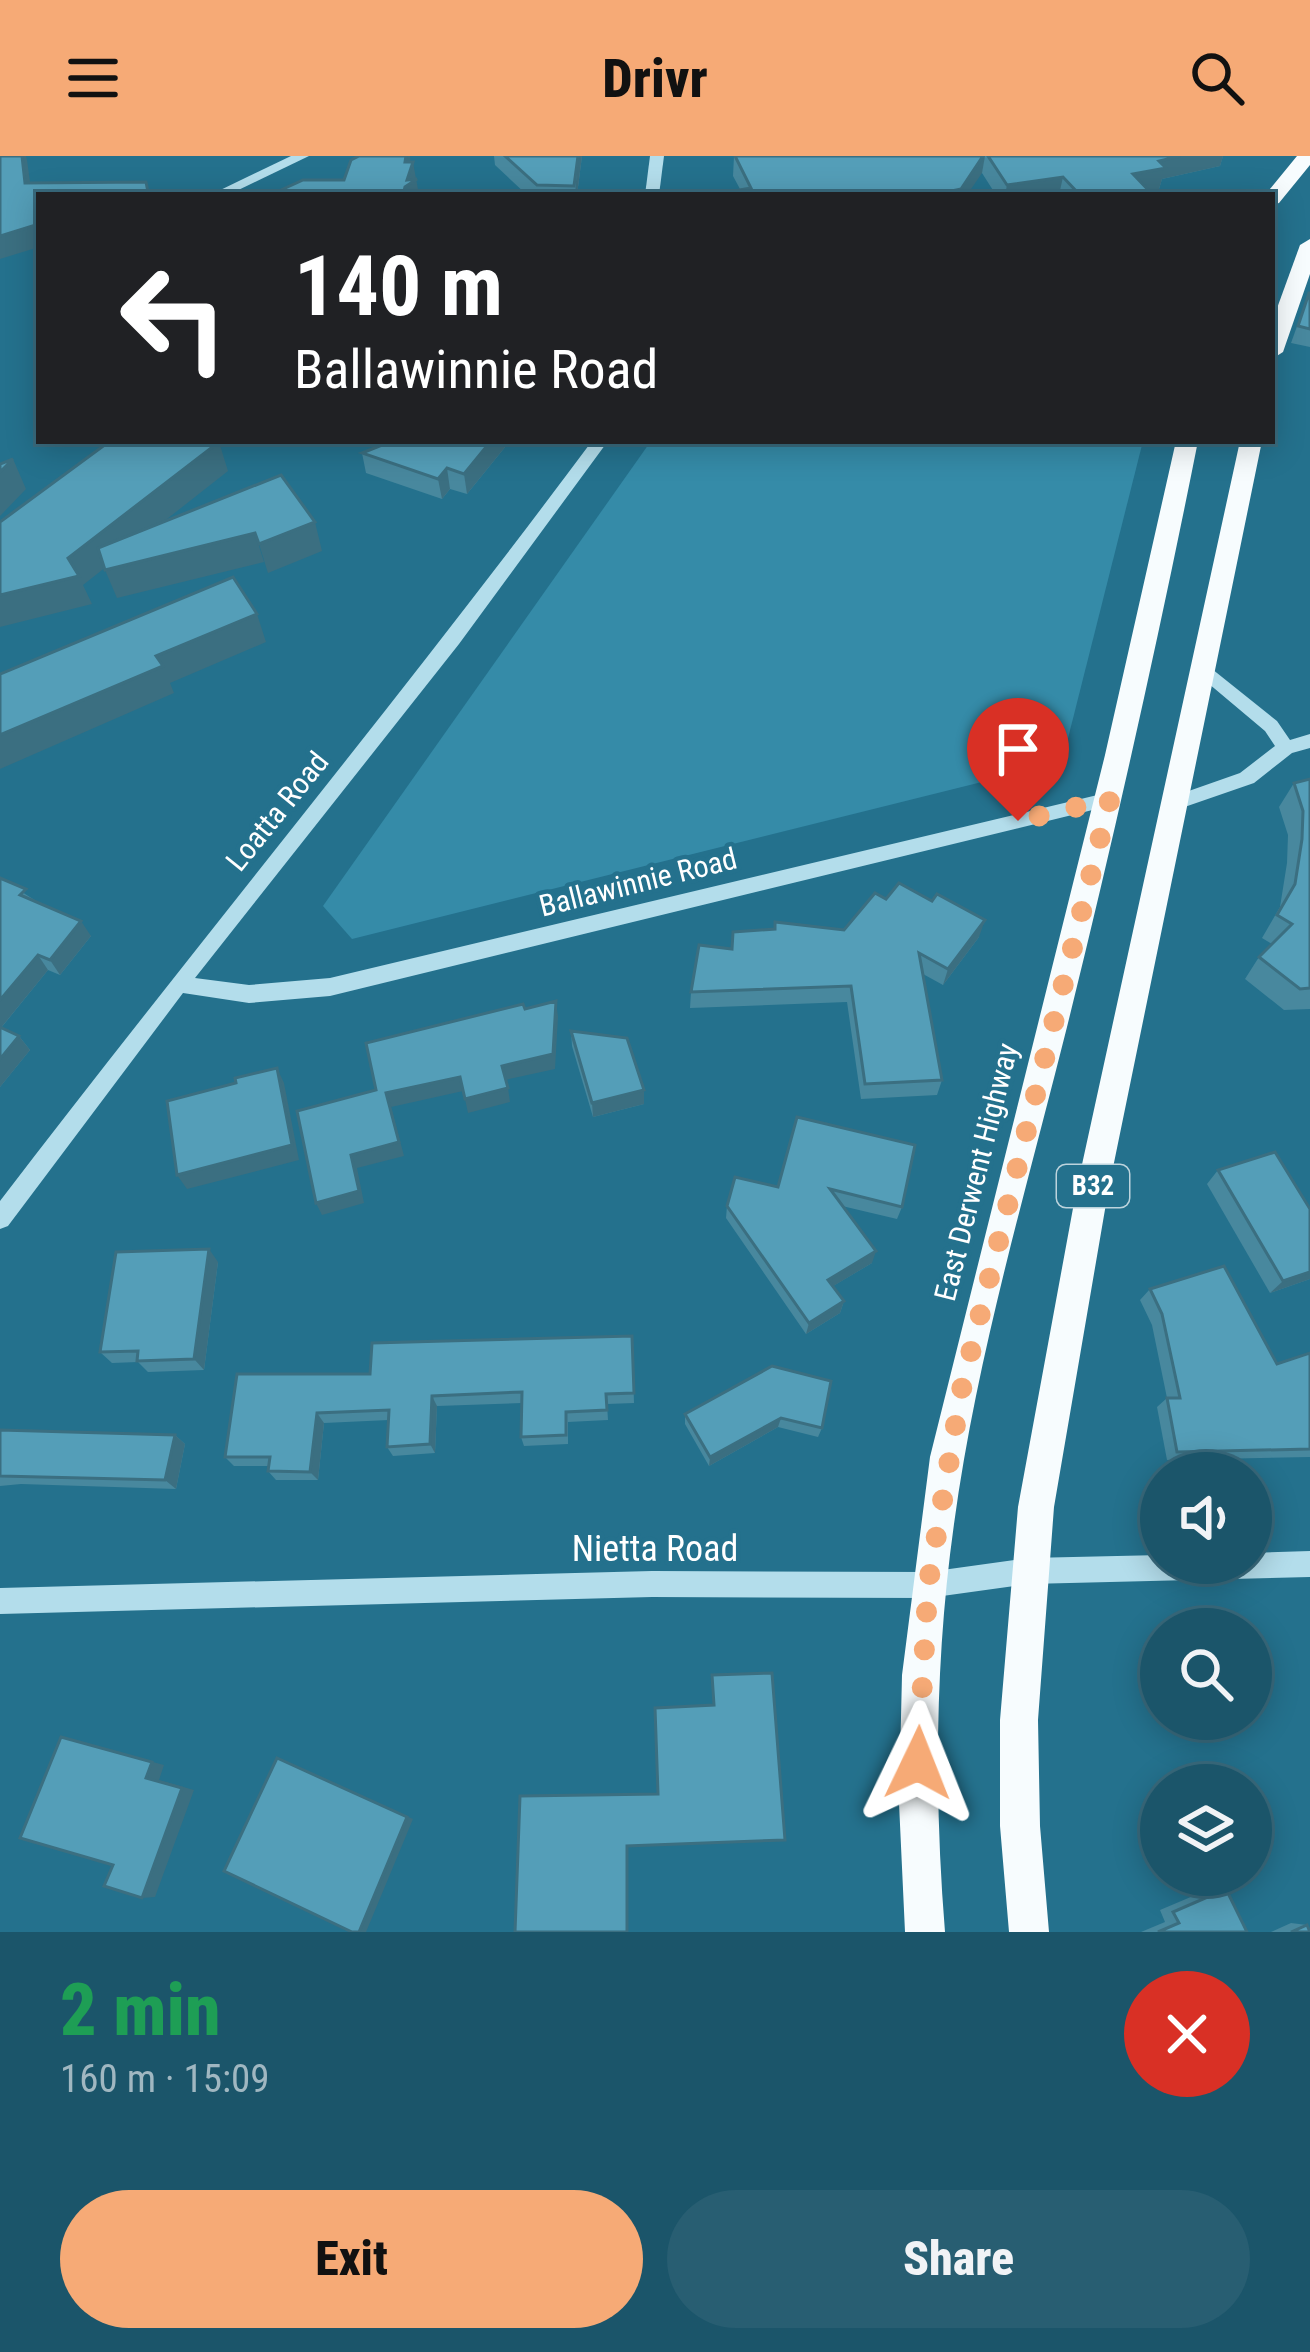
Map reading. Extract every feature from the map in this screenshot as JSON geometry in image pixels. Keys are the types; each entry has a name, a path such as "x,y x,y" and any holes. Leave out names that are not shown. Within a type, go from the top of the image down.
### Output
{"main road":[{"path":"1275,195 1307,156"},
{"path":"1275,343 1310,245"},
{"path":"1275,268 1297,273"},
{"name":"East Derwent Highway","path":"925,1932 917,1797 928,1585 962,1387 1145,655 1186,444"},
{"name":"B32","path":"1029,1932 1019,1786 1029,1571 1056,1363 1251,444"}],"street":[{"path":"224,192 302,156"},
{"path":"652,192 657,156"},
{"name":"Loatta Road","path":"0,1219 178,984 453,640 598,444"},
{"path":"1202,668 1271,726 1286,748"},
{"path":"1173,804 1247,778 1286,748 1310,741"},
{"name":"Ballawinnie Road","path":"178,984 249,994 330,987 1110,799"},
{"name":"Nietta Road","path":"0,1601 652,1583 928,1585 1029,1571 1310,1564"}],"shaded area":[{"path":"649,444 1142,444 1062,762 352,939 323,906"}],"building":[{"path":"0,156 22,156 25,183 146,182 148,192 36,192 36,225 0,236"},
{"path":"406,156 405,162 413,162 407,180 417,179 404,192 277,192 303,180 344,180 351,160"},
{"path":"505,156 578,156 574,186 537,185"},
{"path":"735,156 983,156 961,189 947,192 728,192 751,188"},
{"path":"988,156 1180,156 1159,161 1166,168 1133,174 1150,192 1077,192 1063,177 1007,185"},
{"path":"1310,293 1310,329 1298,326"},
{"path":"106,444 216,444 68,558 79,576 0,595 0,522"},
{"path":"384,444 489,444 464,474 447,468 438,479 362,453"},
{"path":"281,475 315,522 259,544 255,533 105,570 98,548"},
{"path":"233,577 257,614 156,656 163,666 0,735 0,674"},
{"path":"1310,779 1310,988 1300,989 1259,957 1292,924 1277,915 1295,884 1302,839 1303,811 1294,783"},
{"path":"0,878 26,889 20,895 81,921 50,960 38,955 0,1000"},
{"path":"899,883 932,901 937,894 985,920 948,969 919,953 942,1080 865,1084 851,986 691,992 699,945 732,949 733,932 775,929 775,922 844,930 875,893 886,899"},
{"path":"556,1001 553,1054 502,1066 508,1088 465,1099 460,1077 386,1093 399,1142 351,1155 359,1191 316,1203 297,1111 376,1090 366,1043 523,1004 525,1009"},
{"path":"0,1027 19,1036 0,1059"},
{"path":"571,1031 627,1038 644,1090 592,1103"},
{"path":"277,1068 292,1145 177,1175 167,1101"},
{"path":"797,1117 915,1145 902,1207 830,1189 876,1251 828,1280 844,1301 809,1323 727,1206 735,1177 778,1187"},
{"path":"1275,1152 1310,1209 1310,1272 1283,1281 1218,1170"},
{"path":"209,1249 194,1359 137,1361 138,1351 100,1352 116,1252"},
{"path":"1224,1266 1277,1364 1310,1353 1310,1449 1177,1452 1167,1398 1180,1398 1162,1314 1150,1289"},
{"path":"632,1336 634,1393 606,1394 607,1410 566,1412 566,1435 521,1437 522,1392 432,1396 430,1444 387,1447 389,1410 317,1413 310,1472 268,1471 270,1457 225,1457 237,1374 370,1374 372,1343"},
{"path":"772,1366 831,1381 822,1428 781,1418 710,1457 685,1414"},
{"path":"0,1430 175,1435 165,1480 0,1476"},
{"path":"772,1673 785,1840 627,1846 627,1932 515,1932 520,1796 658,1794 655,1708 714,1705 712,1675"},
{"path":"61,1737 152,1762 146,1778 182,1788 142,1898 104,1886 113,1865 20,1838"},
{"path":"277,1758 407,1817 359,1932 224,1871"},
{"path":"1210,1896 1229,1896 1247,1932 1158,1932 1179,1923 1173,1912"}],"route":[{"path":"918,1763 928,1585 962,1387 1110,799 1018,821"}]}
